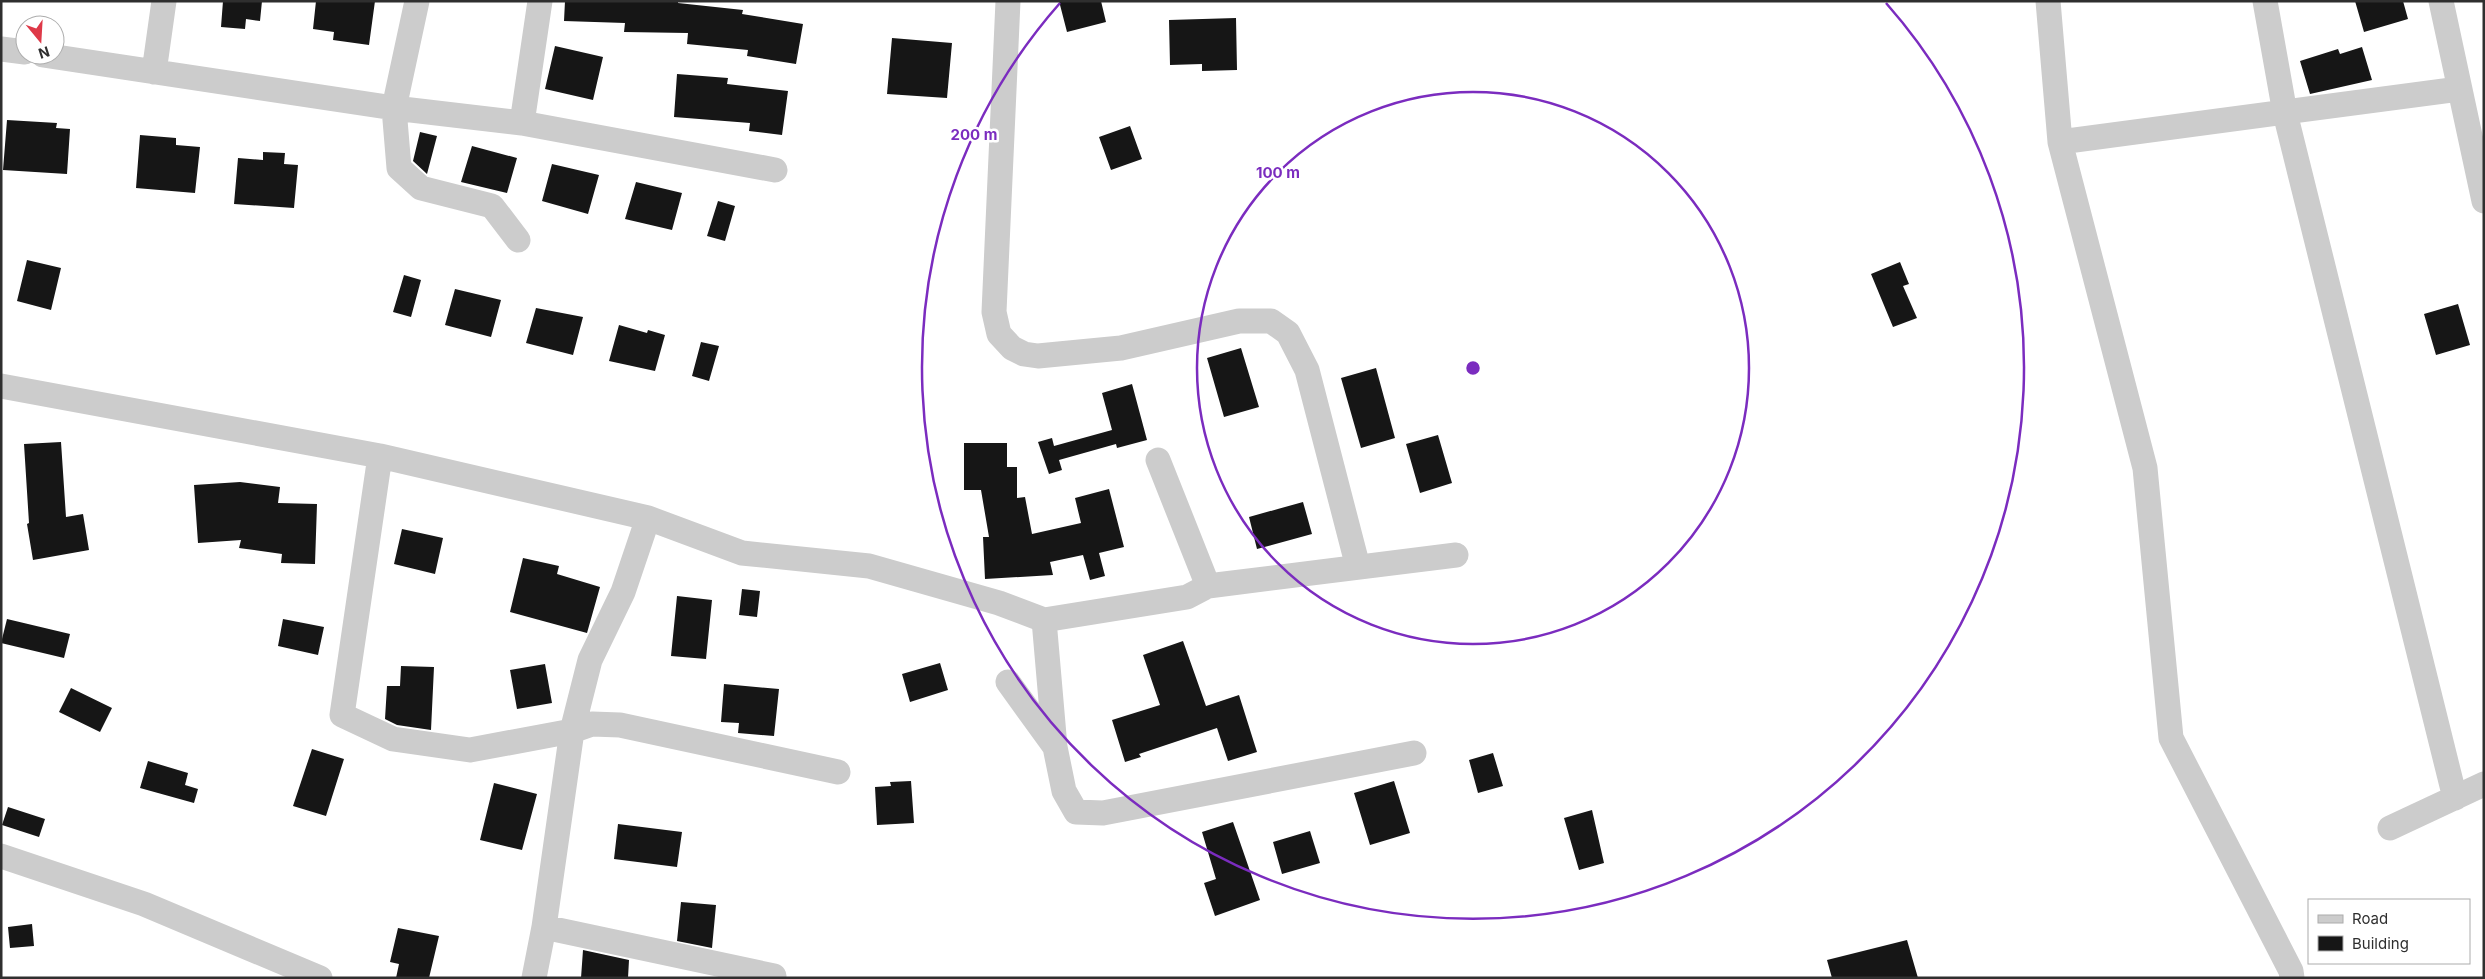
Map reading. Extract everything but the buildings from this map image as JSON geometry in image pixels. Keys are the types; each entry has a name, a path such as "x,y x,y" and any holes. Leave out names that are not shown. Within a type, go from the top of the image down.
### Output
{"street":[{"path":"154,72 164,1"},
{"path":"417,1 394,108 399,168 421,188 492,206 518,240"},
{"path":"522,123 540,1"},
{"path":"1008,1 994,312 1000,334 1012,348 1024,354 1038,356 1121,348 1238,321 1271,321 1288,333 1307,370 1358,568"},
{"path":"2048,1 2060,142 2145,468 2171,738 2292,971 2292,978"},
{"path":"2265,1 2285,113 2455,798"},
{"path":"2440,1 2484,201"},
{"path":"1,49 15,51"},
{"path":"65,58 394,108 522,123 775,170"},
{"path":"2060,142 2459,89"},
{"path":"1,386 380,456 648,518 742,553 869,566 999,603 1044,620 1187,597 1208,586 1456,555"},
{"path":"380,456 342,715 393,739 470,750 572,731 592,724 620,725 838,772"},
{"path":"1158,460 1208,586"},
{"path":"534,978 544,927 572,731 590,660 623,592 648,518"},
{"path":"1044,620 1055,747 1064,791 1076,812 1104,813 1414,752"},
{"path":"1008,682 1055,747"},
{"path":"2390,828 2484,784"},
{"path":"1,856 144,904 320,978"},
{"path":"544,927 774,976"}]}
